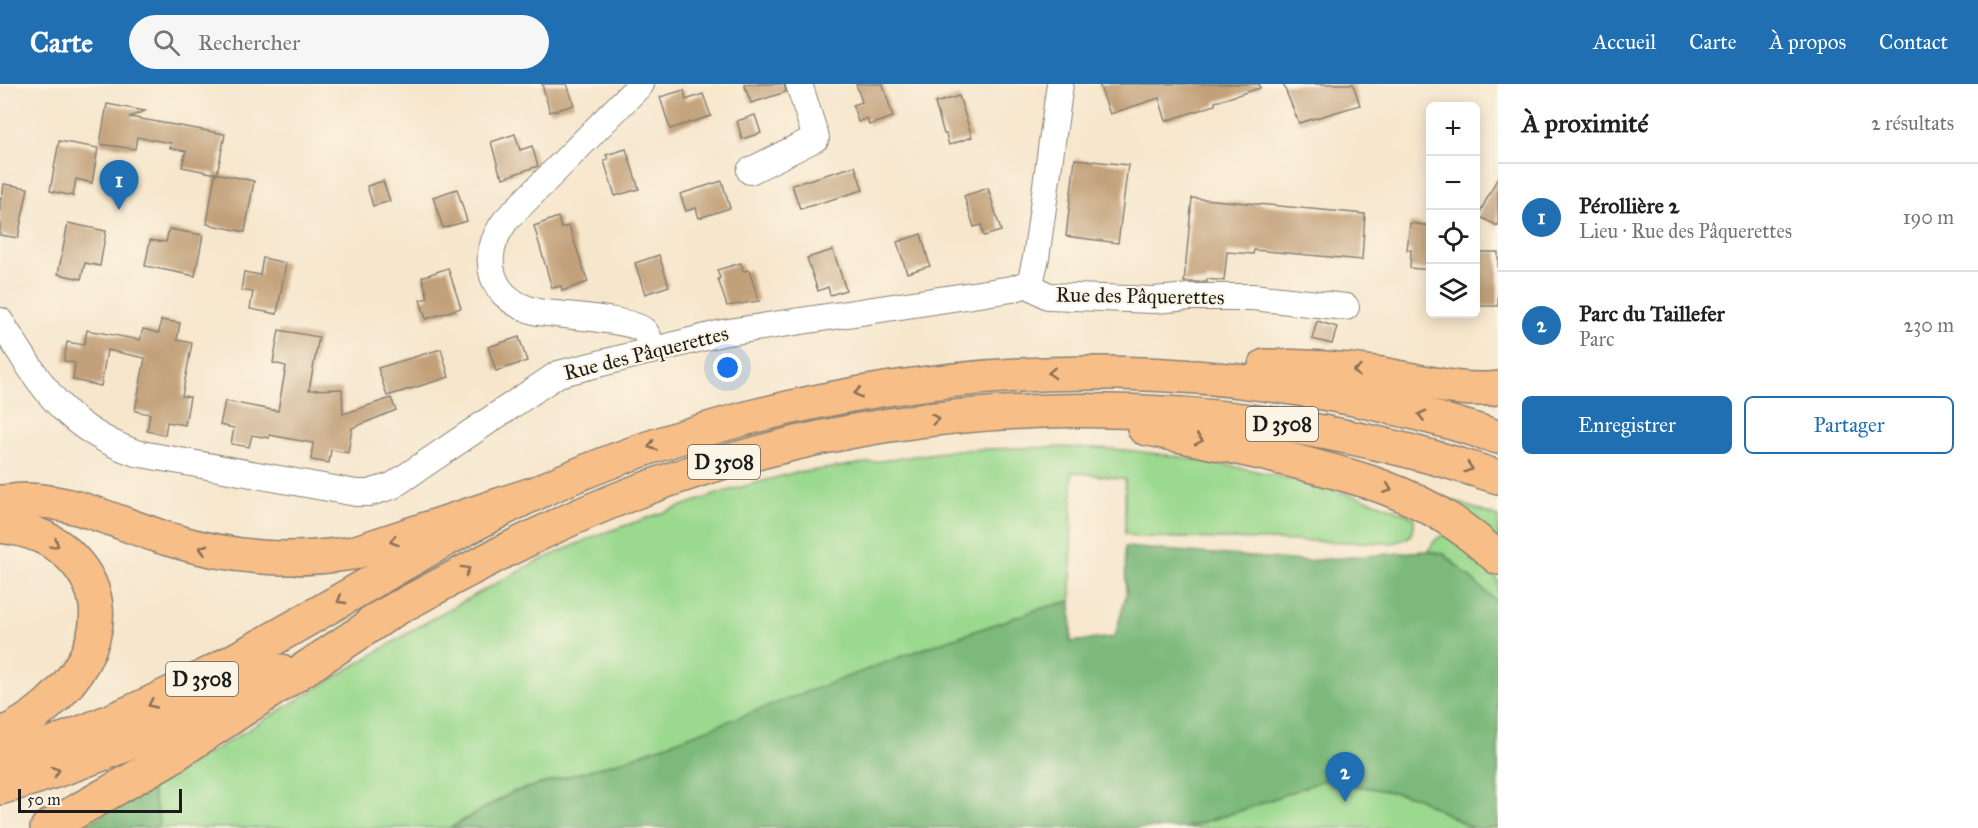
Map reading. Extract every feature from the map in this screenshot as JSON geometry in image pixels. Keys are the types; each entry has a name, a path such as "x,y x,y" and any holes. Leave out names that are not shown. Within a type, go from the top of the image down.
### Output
{"highway":[{"path":"1110,372 1280,366 1374,373 1448,386 1498,388"},
{"name":"D 3508","path":"0,760 76,736 215,673 481,520 529,495 582,472 671,439 754,416 837,397 956,379 1110,372 1233,380 1338,396 1434,418 1498,437"},
{"path":"1060,410 1271,455 1370,482 1414,500 1448,519 1498,558"},
{"name":"D 3508","path":"0,788 93,758 164,729 261,682 489,558 563,522 636,492 718,464 815,439 891,425 971,415 1060,410 1122,410 1302,427 1437,457 1498,477"},
{"path":"0,502 26,500 52,503 208,550 235,556 282,560 352,553 529,495"},
{"path":"0,526 13,527 39,535 68,553 88,580 96,612 89,650 80,669 67,686 35,716 0,735"},
{"path":"47,828 168,759 397,608"}],"street":[{"path":"641,84 506,220 493,239 490,262 497,285 514,303 538,312 639,327 649,338 652,351"},
{"path":"750,171 816,138 799,84"},
{"path":"1027,284 1032,279 1036,258 1060,84"},
{"name":"Rue des Pâquerettes","path":"0,321 57,405 85,429 106,442 136,453 369,494 392,486 558,374 722,333 1012,289 1027,284 1048,296 1154,300 1190,297 1252,297 1346,307"}],"green space":[{"path":"1106,448 1215,463 1265,473 1390,507 1414,518 1413,529 1406,539 1391,543 1140,537 1125,534 1125,479 1072,472 1071,601 1039,609 625,760 513,792 450,828 152,828 160,824 151,788 440,614 536,562 595,536 723,492 789,474 957,450"},
{"path":"1435,494 1498,517 1498,546"},
{"path":"1444,535 1462,547 1498,580 1498,603 1444,554 1428,552 1436,539"},
{"path":"1125,547 1305,561 1425,551 1444,554 1498,603 1498,828 1472,828 1414,796 1324,780 1246,809 1185,828 450,828 513,792 625,760 908,654 1039,609 1071,601 1071,642 1115,637 1126,595"},
{"path":"1324,780 1414,796 1472,828 1185,828 1246,809"},
{"path":"151,788 160,824 152,828 79,828"}],"building":[{"path":"542,84 567,84 574,105 550,112"},
{"path":"744,84 784,84 786,92 751,103"},
{"path":"856,84 883,84 893,117 869,125 867,118 858,122 853,105 862,102"},
{"path":"1099,84 1259,84 1260,88 1166,121 1159,98 1110,114"},
{"path":"1283,84 1353,84 1360,105 1299,123"},
{"path":"684,90 686,100 703,94 711,116 670,129 660,97"},
{"path":"959,96 972,137 949,145 935,103"},
{"path":"107,104 145,111 130,117 225,134 217,174 182,167 186,151 170,148 171,143 137,137 135,149 100,144"},
{"path":"755,115 761,133 742,139 737,121"},
{"path":"515,134 520,150 532,146 538,166 503,178 491,142"},
{"path":"59,141 98,148 92,183 76,179 73,196 50,191"},
{"path":"626,149 639,189 615,196 604,161 608,159 606,155"},
{"path":"1075,159 1128,165 1118,243 1066,236"},
{"path":"855,166 863,190 800,209 792,185"},
{"path":"215,173 254,181 245,232 207,224"},
{"path":"1498,177 1498,226 1480,217 1480,212"},
{"path":"383,181 390,201 373,206 367,186"},
{"path":"722,181 730,208 699,218 696,208 686,211 680,194"},
{"path":"4,184 28,188 18,238 0,235 0,198 2,199"},
{"path":"988,188 1001,231 984,236 981,225 974,227 964,196"},
{"path":"457,189 467,221 443,228 433,197"},
{"path":"1192,198 1365,214 1362,260 1254,250 1253,254 1227,252 1224,281 1207,279 1207,282 1184,282"},
{"path":"558,217 561,228 569,226 588,282 562,291 561,286 552,288 534,226"},
{"path":"68,223 106,231 100,266 85,263 81,279 58,274"},
{"path":"1410,223 1426,225 1426,270 1410,268 1411,250 1407,250"},
{"path":"169,229 203,235 195,276 145,266 150,240 166,242"},
{"path":"921,234 930,266 907,273 897,242"},
{"path":"833,250 846,290 830,295 828,287 818,291 807,258"},
{"path":"1480,252 1498,252 1498,306 1480,306"},
{"path":"659,255 669,286 645,294 635,263"},
{"path":"263,258 286,263 277,314 250,309 253,292 241,290 244,272 260,275"},
{"path":"741,263 743,271 749,270 759,301 727,306 717,270"},
{"path":"448,268 461,308 426,319 420,300 428,298 422,277"},
{"path":"161,320 180,323 177,340 192,343 182,396 190,397 185,425 167,422 165,435 147,431 150,414 135,411 145,358 107,350 101,386 73,380 75,363 64,361 67,342 84,345 87,330 140,340 143,329 159,333"},
{"path":"1317,321 1337,327 1332,344 1312,339"},
{"path":"279,330 319,337 309,390 342,389 343,414 391,398 396,410 352,428 348,453 331,450 329,463 311,460 313,443 269,435 269,438 252,435 249,447 231,444 234,428 220,425 225,401 278,411 286,366 273,363"},
{"path":"519,337 527,361 496,371 488,347"},
{"path":"441,349 449,377 387,396 378,368"}],"place":[{"name":"Pérollière 2","path":"119,210"},
{"name":"Parc du Taillefer","path":"1345,802"}]}
